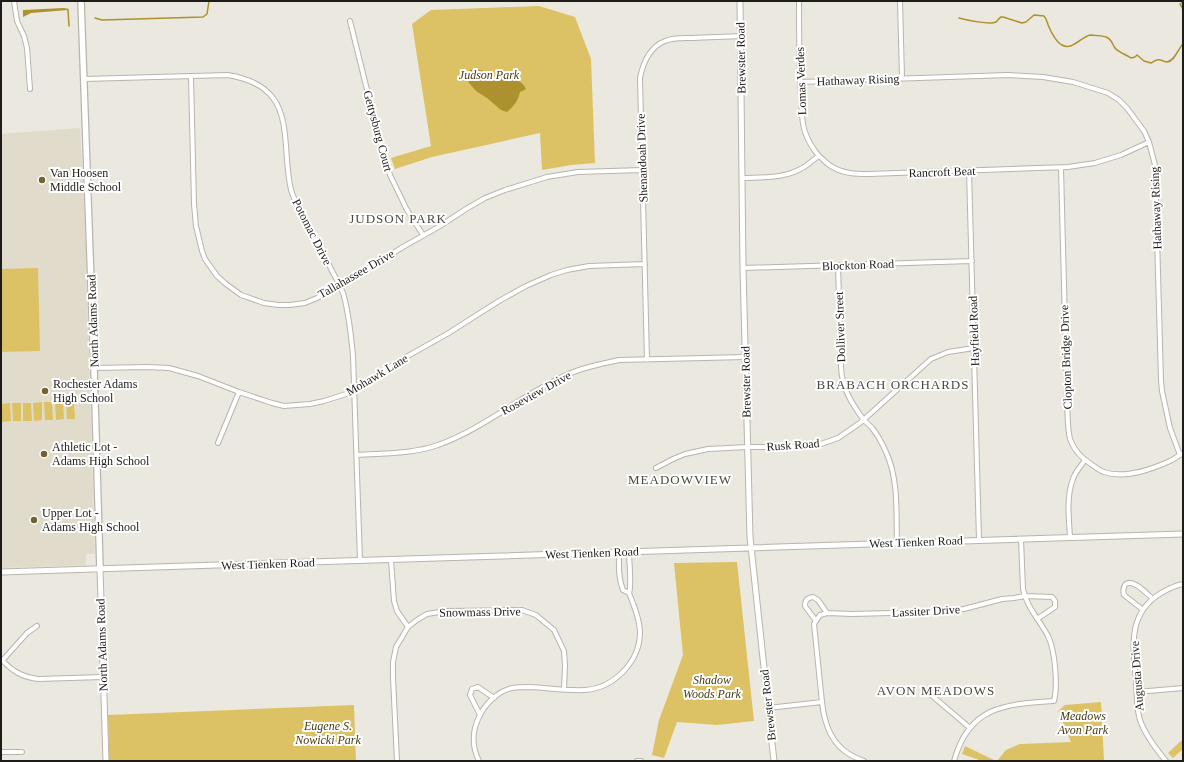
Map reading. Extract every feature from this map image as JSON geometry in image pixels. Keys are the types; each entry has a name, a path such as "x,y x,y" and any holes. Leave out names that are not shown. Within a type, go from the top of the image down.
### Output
{"main road":[{"name":"North Adams Road","path":"82,1 100,569"}],"street":[{"path":"14,1 17,21 24,36 27,48 30,89"},
{"name":"Brewster Road","path":"740,1 742,178 751,548 774,761"},
{"name":"Lomas Verdes","path":"799,1 802,121 804,132 819,156"},
{"path":"900,1 902,78"},
{"name":"Gettysburg Court","path":"350,21 390,175 407,210 423,235"},
{"name":"Shenandoah Drive","path":"647,360 640,78 644,62 647,56 658,45 666,40 677,38 740,36"},
{"name":"Potomac Drive","path":"84,79 228,75 238,77 257,85 274,98 283,124 292,193 340,286 351,333 360,561"},
{"name":"Hathaway Rising","path":"800,82 1008,75 1030,76 1073,82 1102,91 1119,100 1127,108 1144,131 1149,142 1155,165 1162,391 1170,428 1182,454"},
{"name":"Tallahassee Drive","path":"191,77 196,226 202,251 205,259 217,276 241,295 264,304 290,305 305,303 340,286 486,198 505,190 547,177 578,172 642,170"},
{"name":"Rancroft Beat","path":"819,156 831,166 841,171 869,174 1061,168 1095,163 1121,155 1149,142"},
{"path":"742,178 778,177 786,175 804,167 819,156"},
{"name":"Clopton Bridge Drive","path":"1061,168 1067,402 1070,438 1075,450 1085,460 1103,472 1123,474 1140,472 1171,461 1182,454"},
{"name":"Hayfield Road","path":"969,171 979,540"},
{"name":"Blockton Road","path":"744,268 972,261"},
{"name":"Mohawk Lane","path":"94,368 169,368 198,376 272,403 284,406 310,404 333,399 346,394 354,387 364,383 447,334 499,301 526,286 551,275 589,266 645,264"},
{"name":"Dolliver Street","path":"838,265 841,366 843,381 847,393 854,405 880,439 888,456 893,473 895,489 897,543"},
{"name":"Rusk Road","path":"656,468 673,459 696,451 708,449 793,447 821,444 838,438 864,420 932,359 948,352 974,348"},
{"name":"Roseview Drive","path":"357,455 412,451 437,446 465,433 550,383 579,369 619,360 746,357"},
{"path":"218,443 239,392"},
{"path":"1070,537 1070,488 1085,460"},
{"name":"West Tienken Road","path":"1,572 1183,534"},
{"path":"954,761 964,736 975,722 986,713 1001,707 1015,704 1054,701 1056,695 1051,644 1048,635 1031,610 1023,589 1021,539"},
{"path":"618,552 621,585 623,590 629,593"},
{"path":"479,761 474,747 474,733 480,715 487,705 501,693 512,688 526,687 586,690 607,684 618,677 630,664 639,643 640,633 636,611 629,593 631,588 629,574 629,552"},
{"path":"391,560 394,601 397,611 408,627"},
{"name":"North Adams Road","path":"100,569 106,761"},
{"path":"1142,609 1124,595 1123,590 1127,583 1131,582 1135,584 1152,598"},
{"name":"Augusta Drive","path":"1166,761 1144,729 1137,707 1133,644 1134,633 1142,609 1152,598 1177,585 1183,584"},
{"name":"Lassiter Drive","path":"827,612 858,614 930,612 964,609 1002,599 1025,596 1052,597 1056,601 1055,607 1037,619"},
{"path":"816,620 805,606 805,601 808,598 813,597 818,600 827,612 820,615 814,624 825,719 835,741 840,748 858,760 864,761"},
{"name":"Snowmass Drive","path":"397,761 393,662 396,647 408,627 427,614 438,612 484,610 522,610 536,615 554,630 564,651 564,689"},
{"path":"37,626 27,633 2,660 12,670 28,678 38,679 103,677"},
{"path":"480,715 470,695 472,689 478,687 494,698"},
{"path":"1137,692 1183,688"},
{"path":"930,694 970,728"},
{"path":"768,708 822,702"},
{"path":"1,752 22,752"},
{"path":"637,761 642,761"}],"shaded area":[{"path":"69,9 31,13 23,17 23,10"},
{"path":"476,69 484,71 493,79 516,80 526,89 520,92 512,108 507,112 501,110 476,91 469,83 466,75 470,70"},
{"name":"Rochester Adams High School","path":"80,128 85,225 95,554 86,554 86,565 1,568 1,134"}],"green space":[{"name":"Judson Park","path":"539,6 575,17 591,59 595,163 542,170 540,133 432,157 395,169 391,158 431,146 412,24 431,10"},
{"path":"38,268 40,351 1,352 1,269"},
{"path":"63,401 64,419 56,420 55,402"},
{"path":"66,401 74,401 75,419 67,419"},
{"path":"42,402 42,420 34,421 33,403"},
{"path":"44,402 52,402 53,420 45,420"},
{"path":"10,403 11,421 2,422 2,404"},
{"path":"12,403 21,403 21,421 13,421"},
{"path":"23,403 31,403 32,421 23,421"},
{"name":"Shadow Woods Park","path":"737,562 754,721 717,725 677,722 664,758 652,755 659,720 683,655 674,563"},
{"name":"Meadows Avon Park","path":"1101,702 1104,761 997,761 1006,750 1020,744 1071,742 1058,711 1065,705"},
{"name":"Eugene S. Nowicki Park","path":"354,705 356,761 109,761 108,715"},
{"path":"1183,739 1183,749 1173,758 1168,753"},
{"path":"965,746 996,761 982,761 962,754"}],"waterway":[{"path":"95,18 102,20 203,17 207,14 209,1"},
{"path":"1183,2 1180,4 1183,9"},
{"path":"68,10 69,26"},
{"path":"959,18 993,23 1000,17 1003,17 1022,23 1026,22 1034,15 1044,16 1054,37 1062,45 1073,45 1090,35 1105,37 1110,39 1115,48 1120,52 1131,58 1137,55 1144,61 1151,63 1156,60 1166,62 1170,61 1183,44"}],"place":[{"name":"Van Hoosen Middle School","path":"42,180"},
{"name":"Rochester Adams High School","path":"45,391"},
{"name":"Athletic Lot - Adams High School","path":"44,454"},
{"name":"Upper Lot - Adams High School","path":"34,520"}],"district":[{"name":"JUDSON PARK","path":"398,218"},
{"name":"BRABACH ORCHARDS","path":"893,384"},
{"name":"MEADOWVIEW","path":"680,479"},
{"name":"AVON MEADOWS","path":"936,690"}]}
